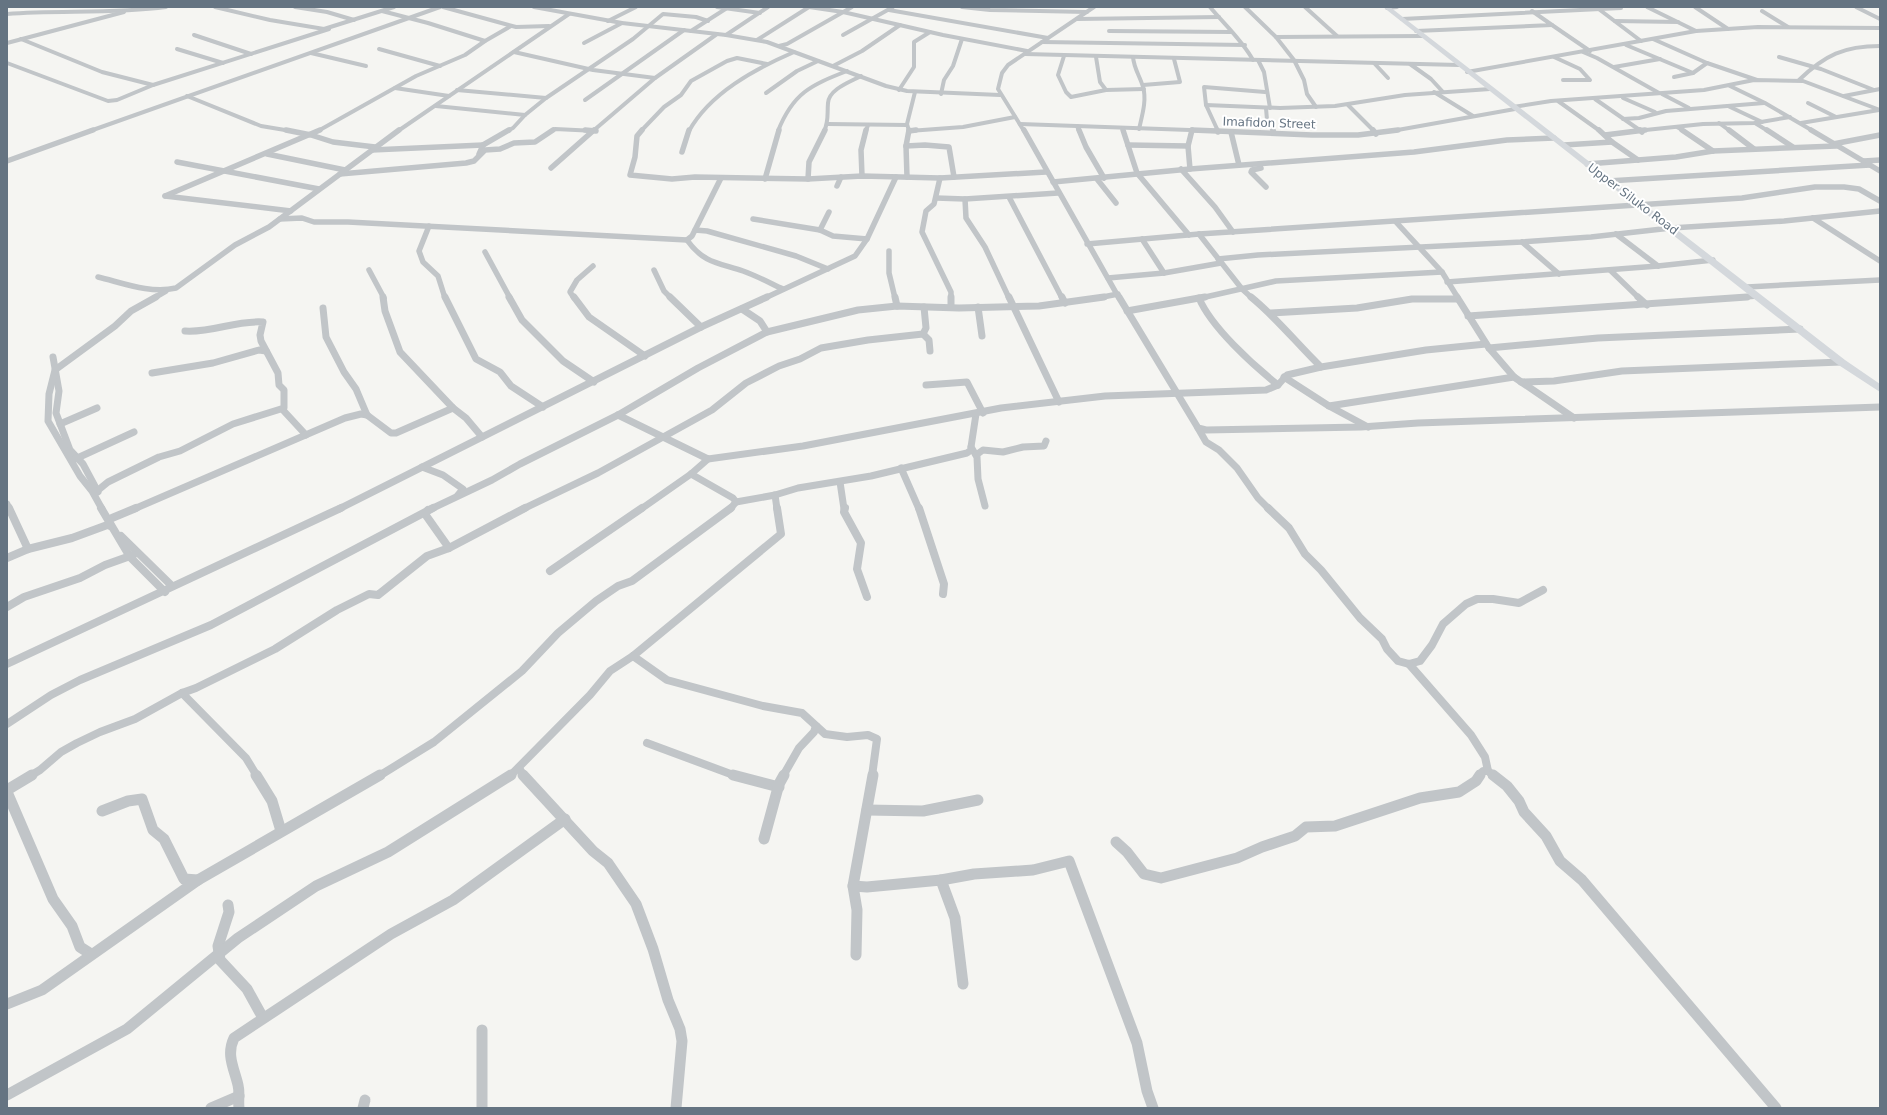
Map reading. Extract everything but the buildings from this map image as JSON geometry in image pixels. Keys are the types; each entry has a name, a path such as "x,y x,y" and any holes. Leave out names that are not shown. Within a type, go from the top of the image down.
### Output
{"main road":[{"name":"Upper Siluko Road","path":"1387,7 1467,72 1713,260 1841,362 1880,389"}],"street":[{"path":"7,14 51,11 135,10 166,7"},
{"path":"215,7 270,20 329,29"},
{"path":"295,7 327,12 354,20"},
{"path":"377,7 485,41"},
{"path":"7,62 108,101 117,100 154,85 394,7"},
{"path":"7,161 440,7 510,26 526,28 549,26"},
{"path":"536,7 608,21 756,40 779,46 899,90 941,94 1000,95"},
{"path":"608,21 634,7"},
{"path":"717,7 760,13"},
{"path":"726,35 768,7"},
{"path":"756,40 809,7 843,12 1026,53 1096,57 1294,60 1459,65"},
{"path":"779,46 788,44 852,7"},
{"path":"843,35 871,18 894,7"},
{"path":"962,7 1086,12"},
{"path":"1094,7 1008,65 1002,73 998,86 1000,95 1020,124 1087,244 1206,442 1219,450 1237,468 1258,498 1289,528 1305,554 1321,570 1360,618 1382,639 1387,650 1398,661 1409,664 1420,661 1432,645 1443,624 1466,604 1477,600 1494,599 1519,603 1543,590"},
{"path":"1210,7 1245,46 1264,72 1268,120 1274,133"},
{"path":"1245,7 1276,37 1294,60 1304,80 1308,94 1316,107"},
{"path":"1305,7 1337,36"},
{"path":"1387,7 1397,7"},
{"path":"1527,7 1590,50"},
{"path":"1647,7 1696,31"},
{"path":"1695,7 1728,29"},
{"path":"1856,7 1880,19"},
{"path":"691,31 727,8"},
{"path":"1596,8 1641,41"},
{"path":"1402,18 1621,8"},
{"path":"7,43 135,10"},
{"path":"889,10 1048,38"},
{"path":"1762,11 1788,28"},
{"path":"165,592 130,557 92,491 80,476 48,421 49,394 53,372 115,326 131,310 166,291 176,288 235,246 269,227 339,174 457,90 514,52 549,26 569,14"},
{"path":"187,96 220,108 261,126 311,135 333,142 374,149 483,145 513,128 525,115 546,98 650,26 663,14 696,17 708,21"},
{"path":"1077,19 1219,17"},
{"path":"1615,21 1678,22"},
{"path":"584,43 622,23"},
{"path":"833,66 862,51 900,25"},
{"path":"1276,37 1419,33 1552,25"},
{"path":"291,211 165,196 228,171 311,135 395,88 465,55 510,26"},
{"path":"1467,72 1696,31 1754,27 1880,28"},
{"path":"585,100 684,30"},
{"path":"1109,31 1231,32"},
{"path":"899,90 914,67 914,42 930,32"},
{"path":"551,168 562,157 596,131 655,78 717,34"},
{"path":"194,35 251,54"},
{"path":"21,39 102,72 154,85"},
{"path":"941,94 944,80 953,66 962,39"},
{"path":"1653,39 1707,63 1758,80 1799,80 1880,110"},
{"path":"1042,42 1245,46"},
{"path":"1625,44 1647,51 1693,73"},
{"path":"1861,46 1880,52"},
{"path":"1799,80 1814,67 1841,51 1861,46 1880,46"},
{"path":"177,49 223,63"},
{"path":"379,49 440,66"},
{"path":"310,52 366,66"},
{"path":"514,52 588,69 655,78"},
{"path":"682,152 686,137 698,118 735,83 767,64 794,52"},
{"path":"1583,52 1614,67 1634,81 1689,109"},
{"path":"1064,56 1065,57 1058,75 1071,97 1106,90 1180,82 1174,58"},
{"path":"1096,57 1100,82 1106,90"},
{"path":"1133,57 1134,68 1143,87 1144,104 1138,129"},
{"path":"1554,57 1580,69 1589,77 1590,80 1563,80"},
{"path":"1779,57 1814,67 1874,90"},
{"path":"767,64 736,58 727,61 691,81 681,95 664,107 637,136 636,157 630,175 672,178 808,179 862,176 940,178 1046,172"},
{"path":"1614,67 1661,59"},
{"path":"766,93 793,74 818,61"},
{"path":"1374,63 1388,78"},
{"path":"1674,77 1693,73 1707,63"},
{"path":"1410,64 1431,79 1443,92"},
{"path":"765,179 782,121 796,99 818,82 847,71"},
{"path":"808,179 809,162 828,124 828,102 830,96 840,87 861,76"},
{"name":"Imafidon Street","path":"1020,124 1312,135 1376,134 1558,101 1704,90 1758,80"},
{"path":"1730,86 1801,123 1880,171"},
{"path":"1218,132 1206,105 1204,87 1265,92"},
{"path":"395,88 449,96"},
{"path":"1206,105 1268,108 1316,107 1348,105 1434,92 1490,89"},
{"path":"1844,96 1880,89"},
{"path":"457,90 546,98"},
{"path":"907,176 906,146 909,131 907,125 915,92"},
{"path":"1434,92 1473,116"},
{"path":"1621,97 1655,112"},
{"path":"1595,99 1642,132"},
{"path":"1558,101 1638,160"},
{"path":"1623,119 1639,118 1655,112 1765,103"},
{"path":"1808,103 1836,117"},
{"path":"1348,105 1376,134"},
{"path":"436,106 525,115"},
{"path":"1727,106 1762,122"},
{"path":"1801,123 1880,110"},
{"path":"909,131 963,127 1015,117"},
{"path":"1605,135 1719,123 1755,123 1790,117"},
{"path":"1719,123 1754,149"},
{"path":"1755,123 1794,147"},
{"path":"828,124 907,125"},
{"path":"862,176 859,158 861,142 868,125"},
{"path":"1077,126 1086,147 1104,178"},
{"path":"1677,127 1713,152"},
{"path":"1123,128 1137,173 1189,235"},
{"path":"479,154 488,150 500,149 514,143 535,142 555,129 596,131"},
{"path":"1190,169 1188,146 1192,130"},
{"path":"1231,132 1240,165"},
{"path":"1587,164 1676,157 1713,152 1835,145 1880,135"},
{"path":"1053,182 1097,179 1137,173 1181,169 1420,151 1507,140 1554,138"},
{"path":"1564,145 1612,142"},
{"path":"339,174 466,163 474,161 483,145"},
{"path":"906,146 925,145 949,147 954,177"},
{"path":"1128,146 1188,146"},
{"path":"267,154 345,170"},
{"path":"1863,162 1880,160"},
{"path":"177,162 320,189"},
{"path":"1266,187 1251,171 1269,167 1272,165 1270,163"},
{"path":"1608,181 1870,165"},
{"path":"1181,169 1200,193 1220,212 1233,232"},
{"path":"837,186 841,177"},
{"path":"7,664 306,525 594,382 701,327 855,256 868,239 896,177"},
{"path":"687,240 695,230 721,178"},
{"path":"940,178 936,198 934,204 926,212 922,232 951,292 952,307"},
{"path":"1097,179 1116,203"},
{"path":"1087,244 1200,234 1742,198 1787,191 1833,187 1860,190 1880,201"},
{"path":"936,198 965,199 1058,193"},
{"path":"1009,197 1065,303"},
{"path":"965,199 966,218 985,247 1059,402"},
{"path":"1108,278 1164,273 1219,261 1258,255 1522,242 1671,228 1784,221 1880,211"},
{"path":"820,230 829,212"},
{"path":"1812,218 1880,260"},
{"path":"280,219 310,219 314,222 348,222 687,240"},
{"path":"754,220 820,230 833,236 868,239"},
{"path":"1396,222 1442,272 1457,299 1487,346 1514,377 1574,418"},
{"path":"429,226 419,251 423,262 438,276 446,300 476,359 500,372 511,386 543,407"},
{"path":"695,230 707,231 796,256 828,269"},
{"path":"1200,234 1219,261 1242,289 1271,313 1297,344 1321,367"},
{"path":"1616,234 1658,266"},
{"path":"1142,239 1164,273"},
{"path":"687,240 693,250 709,261 748,273 783,289"},
{"path":"1522,242 1559,274"},
{"path":"889,251 889,273 897,306"},
{"path":"486,252 522,320 563,361 594,382"},
{"path":"1447,282 1611,270 1713,260"},
{"path":"594,266 577,280 570,292 589,317 645,356"},
{"path":"369,270 384,298 385,311 400,352 453,408 466,418 482,437"},
{"path":"654,270 664,291 701,327"},
{"path":"1611,270 1648,304"},
{"path":"1127,311 1199,298 1276,281 1442,272"},
{"path":"98,277 166,291"},
{"path":"1747,287 1880,280"},
{"path":"7,724 51,695 80,680 113,665 211,626 428,510 473,489 618,414 698,368 767,332 858,310 897,306 978,307 1065,303 1118,294"},
{"path":"1199,298 1204,308 1223,331 1257,368 1278,385"},
{"path":"1468,316 1759,298"},
{"path":"1271,313 1358,308 1412,299 1457,299"},
{"path":"1548,313 1648,304"},
{"path":"923,334 926,328 924,307"},
{"path":"978,307 982,336"},
{"path":"323,308 326,337 344,372 356,389 367,415"},
{"path":"742,309 759,319 782,328"},
{"path":"759,319 766,327 767,332"},
{"path":"98,491 108,482 159,457 180,450 234,424 282,409 285,405 283,396 284,390 279,385 278,373 266,351 260,335 263,322 235,325 200,333 185,331"},
{"path":"550,571 691,474 708,459 803,446 1001,408 1105,396 1175,392 1266,390 1278,385 1284,377 1296,372 1426,350 1598,338 1800,329"},
{"path":"923,334 929,340 930,351"},
{"path":"91,954 80,947 72,926 52,899 7,791 40,770 67,749 100,732 135,719 182,693 196,688 275,649 289,639 298,636 337,610 369,594 378,595 427,556 449,548 503,518 598,473 712,410 746,382 779,366 800,359 821,348 868,340 923,334"},
{"path":"152,373 213,364 259,350 266,351"},
{"path":"53,357 59,391 56,413 70,450 83,464 98,491 111,523 172,586"},
{"path":"1521,382 1554,381 1622,371 1841,362"},
{"path":"1284,377 1330,406 1368,427"},
{"path":"1330,406 1514,377"},
{"path":"7,1004 42,990 198,880 366,784 434,742 522,671 558,633 596,601 618,586 632,581 712,524 736,502 775,495 798,488 840,482 961,455 971,450 979,413 970,385 967,382 926,385"},
{"path":"1198,428 1209,430 1368,427 1418,423 1880,407"},
{"path":"60,424 97,408"},
{"path":"7,558 28,549 72,538 111,523 351,416 361,414 367,415 391,433 396,433 453,408"},
{"path":"282,409 306,435"},
{"path":"618,414 708,459"},
{"path":"71,461 134,432"},
{"path":"976,455 983,450 1003,452 1023,447 1044,446 1046,442"},
{"path":"971,447 976,455 979,465 978,479 985,506"},
{"path":"422,467 443,475 463,488 473,489"},
{"path":"901,468 915,496 926,528 944,584 943,594"},
{"path":"691,474 733,498 736,502"},
{"path":"840,482 845,504 844,512 861,543 857,568 867,597"},
{"path":"454,498 463,488"},
{"path":"7,1095 126,1029 238,938 316,886 388,852 504,780 519,768 536,748 590,695 610,671 632,656 781,534 775,495"},
{"path":"7,504 28,549"},
{"path":"428,510 425,514 427,518 449,548"},
{"path":"7,607 24,597 80,578 105,565 127,558 138,552"},
{"path":"632,656 667,680 764,706 802,713 825,734 847,737 868,734 877,739 867,810 853,886 857,910 856,955"},
{"path":"1409,664 1471,735 1485,758 1488,771 1507,786 1519,801 1524,812 1546,836 1560,861 1582,880 1776,1108"},
{"path":"182,693 246,758 272,802 282,831"},
{"path":"764,839 786,768 799,748 814,732 816,726"},
{"path":"647,743 744,779 779,787"},
{"path":"519,768 525,778 565,819 593,851 612,868 636,904 653,949 668,1000 680,1029 682,1041 676,1108"},
{"path":"1116,842 1128,852 1144,875 1150,878 1161,878 1237,858 1262,847 1294,836 1306,827 1335,826 1420,798 1459,792 1476,782 1483,771 1488,771"},
{"path":"102,811 128,801 142,799 153,830 160,833 165,838 178,872 184,879 198,880"},
{"path":"867,810 922,810 978,800"},
{"path":"211,1108 239,1102 239,1092 231,1067 230,1044 234,1038 391,934 453,900 565,819"},
{"path":"853,886 867,887 941,880 968,875 1033,870 1069,861 1138,1043 1147,1091 1153,1108"},
{"path":"941,880 955,918 963,984"},
{"path":"228,905 229,912 218,946 220,960 247,990 263,1018"},
{"path":"482,1030 482,1108"}]}
